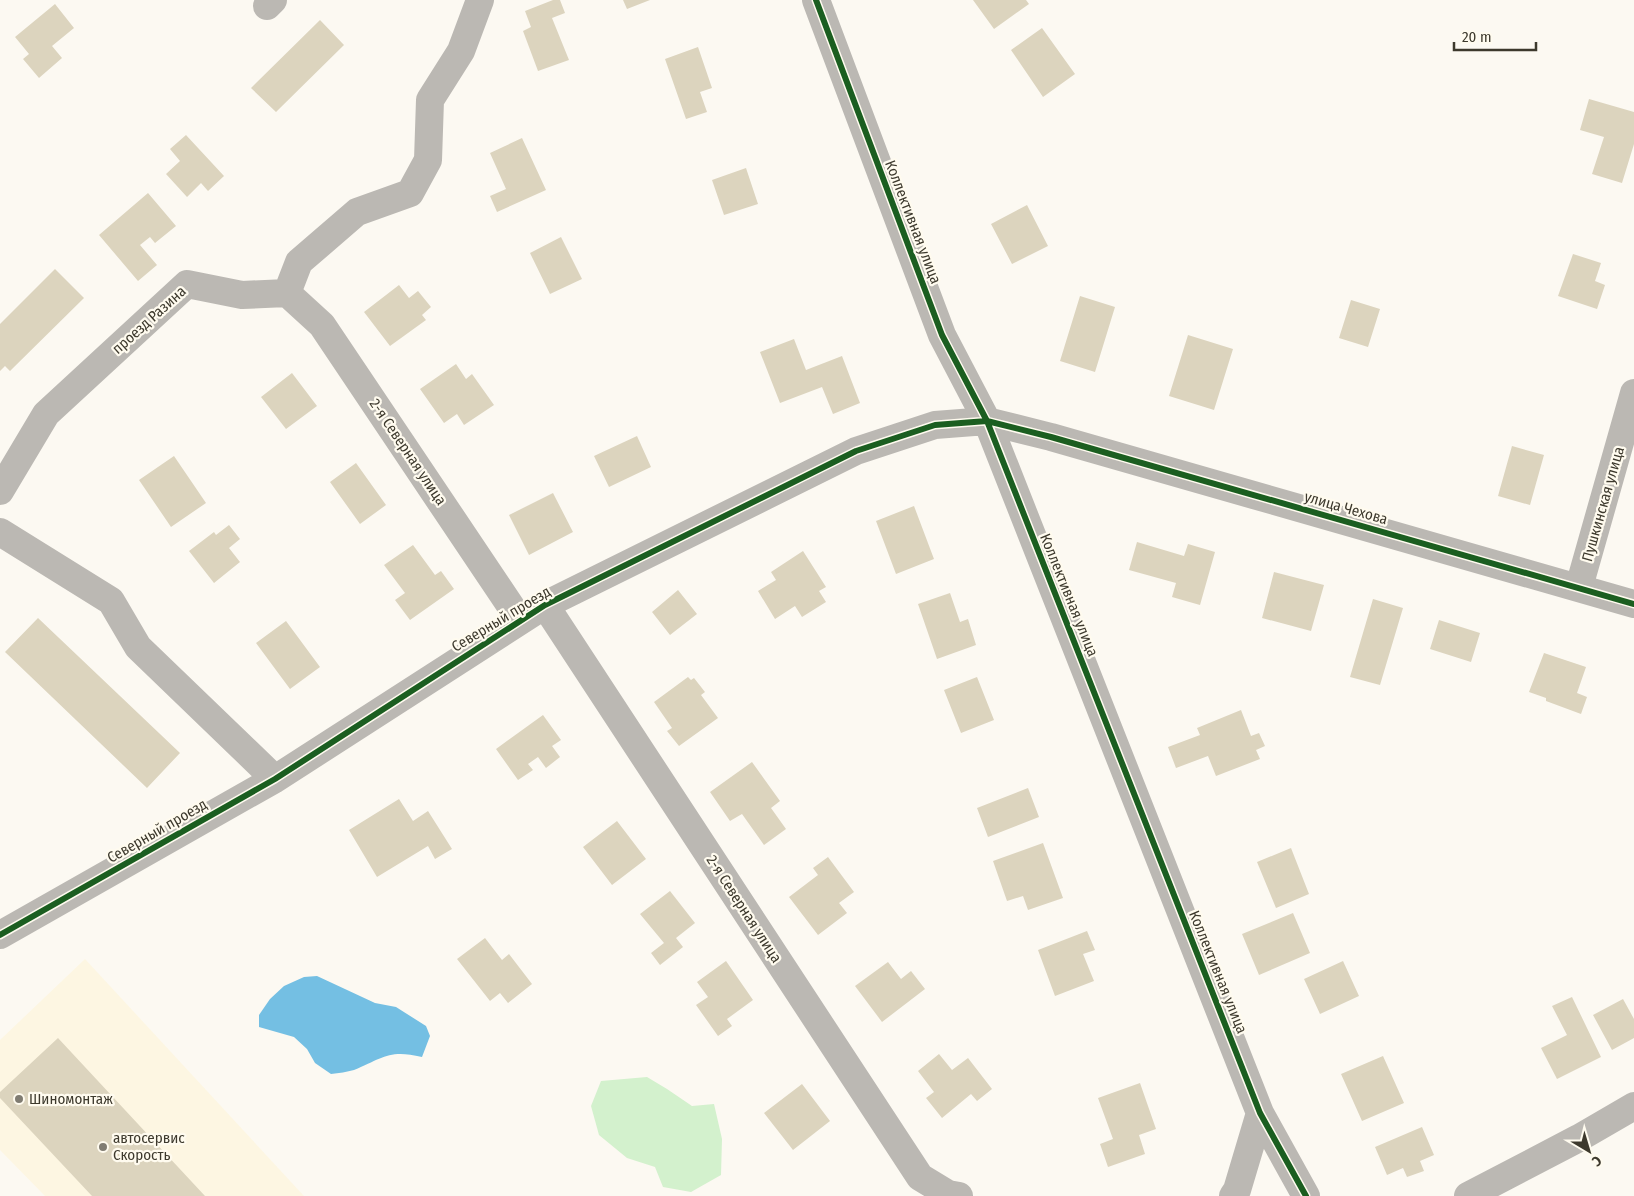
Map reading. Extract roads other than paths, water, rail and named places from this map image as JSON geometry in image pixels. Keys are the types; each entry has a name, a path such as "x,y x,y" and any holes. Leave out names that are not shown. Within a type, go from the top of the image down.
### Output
{"street":[{"path":"287,293 299,262 358,212 410,193 428,160 430,100 460,50 480,0"},
{"name":"Коллективная улица","path":"816,0 942,335 987,421 1260,1113 1306,1196"},
{"name":"проезд Разина","path":"0,491 46,414 187,284 242,295 287,293"},
{"name":"2-я Северная улица","path":"287,293 322,325 520,620"},
{"name":"Пушкинская улица","path":"1579,587 1634,393"},
{"name":"Северный проезд","path":"0,935 275,779 545,605 856,451 935,425 987,421 1051,438"},
{"name":"улица Чехова","path":"1051,438 1634,604"},
{"path":"0,532 111,602 138,647 275,779"},
{"name":"2-я Северная улица","path":"545,605 920,1177 948,1194 959,1196"},
{"path":"1468,1196 1580,1138 1634,1106"},
{"path":"1233,1196 1237,1190 1260,1113"}],"water":[{"path":"317,976 375,1003 396,1007 426,1026 430,1036 422,1057 394,1054 354,1070 331,1074 315,1063 307,1049 294,1037 259,1027 259,1015 270,999 284,986 304,977"}],"place":[{"name":"Шиномонтаж","path":"19,1099"},
{"name":"автосервис Скорость","path":"103,1147"}]}
